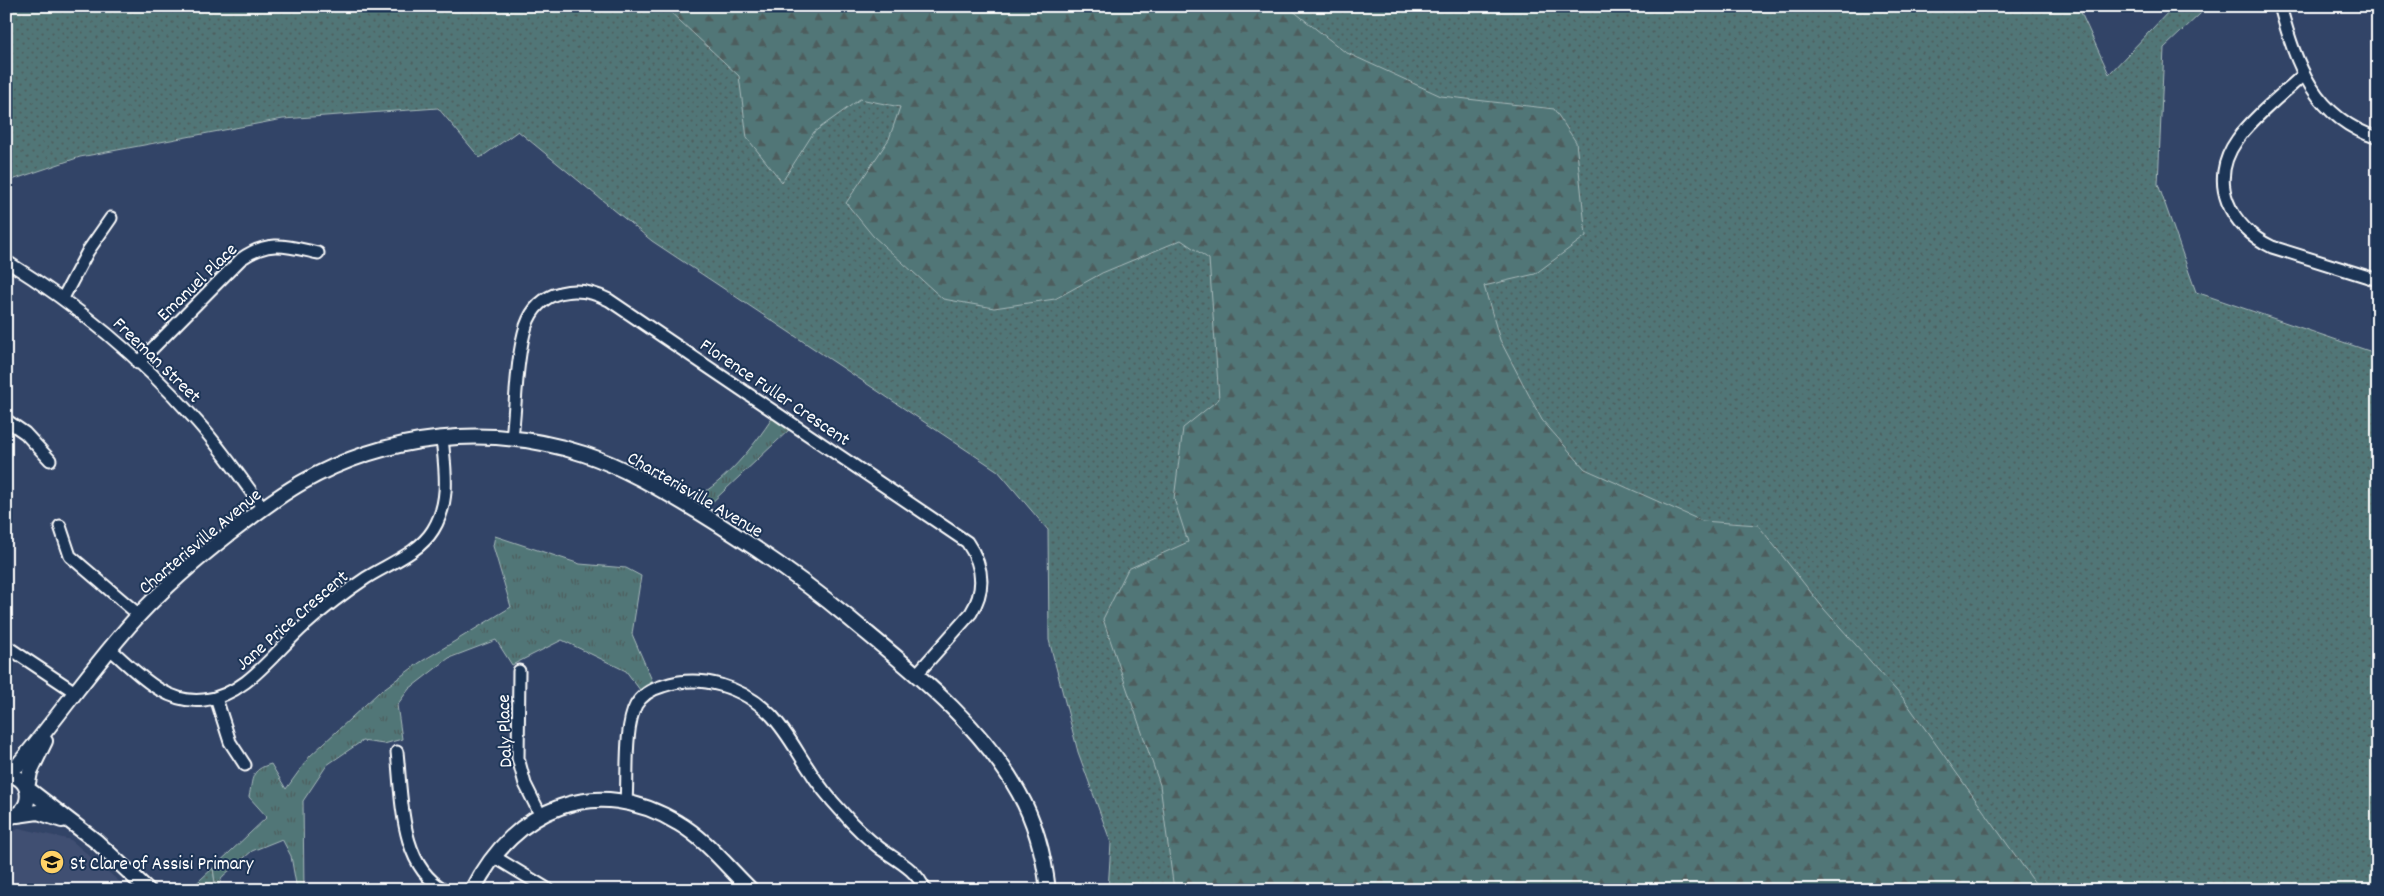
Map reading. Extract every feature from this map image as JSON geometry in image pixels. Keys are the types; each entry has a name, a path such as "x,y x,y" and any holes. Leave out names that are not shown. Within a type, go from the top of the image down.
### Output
{"street":[{"path":"2280,6 2294,55 2303,76 2317,95 2353,127 2378,138"},
{"path":"2303,76 2235,142 2227,157 2224,174 2226,200 2238,222 2257,240 2272,247 2378,280"},
{"path":"63,298 88,251 111,218"},
{"name":"Emanuel Place","path":"138,363 241,259 253,251 273,245 318,253"},
{"name":"Freeman Street","path":"6,261 63,298 97,325 138,363 193,416 263,508"},
{"name":"Florence Fuller Crescent","path":"512,438 522,340 526,326 533,313 548,299 562,292 573,290 596,293 609,300 967,542 978,560 981,574 978,602 971,613 916,674"},
{"path":"6,420 25,433 50,460"},
{"name":"Charterisville Avenue","path":"6,774 18,765 56,720 76,692 139,615 209,551 263,508 299,484 332,467 366,453 402,444 442,438 477,436 512,438 548,444 584,454 620,468 661,490 782,566 836,607 916,674 984,742 1004,767 1021,795 1037,834 1048,890"},
{"name":"Jane Price Crescent","path":"110,649 156,688 170,695 193,701 216,698 231,692 245,682 307,623 367,578 422,543 433,531 445,498 446,480 442,438"},
{"path":"60,526 70,556 139,615"},
{"path":"6,646 76,692"},
{"name":"Daly Place","path":"518,671 518,758 525,784 541,816"},
{"path":"626,803 630,725 639,700 654,689 688,681 707,682 726,687 749,698 770,715 785,732 820,786 843,814 881,848 912,871 925,890"},
{"path":"216,698 230,742 245,765"},
{"name":"Charterisville Avenue","path":"11,817 25,808 28,802 27,788 30,772 56,720"},
{"path":"397,752 408,837 412,852 428,878 445,890"},
{"path":"6,774 20,778 27,788 97,842 148,890"},
{"path":"473,890 493,856 515,832 541,816 572,803 593,800 626,803 659,812 680,824 699,839 751,890"},
{"path":"11,817 38,812 72,824"},
{"path":"493,856 549,890"}],"shaded area":[{"name":"St Clare of Assisi Primary","path":"19,828 71,840 129,890 6,890 6,837"}],"green space":[{"path":"6,6 2078,6 2109,74 2172,8 2201,13 2164,48 2158,184 2196,292 2378,354 2378,890 1108,890 1111,843 1078,752 1049,640 1048,530 998,471 652,241 518,131 480,158 438,108 283,119 80,157 6,182"},
{"path":"645,6 1287,6 1345,52 1441,96 1554,109 1576,142 1586,236 1535,274 1484,286 1500,340 1542,420 1585,469 1702,521 1758,525 1824,609 1903,698 2040,890 1174,890 1160,785 1103,619 1128,569 1188,542 1174,499 1183,428 1219,399 1209,259 1181,240 1102,273 1055,299 994,308 943,299 873,236 846,203 889,139 900,107 860,99 814,132 782,182 747,138 739,76 666,8"},
{"path":"773,417 791,428 708,506 695,498 718,482 738,462"},
{"path":"495,536 580,564 626,568 641,576 632,634 654,685 640,690 626,671 562,640 512,665 496,640 449,658 409,689 397,705 402,739 384,744 362,741 327,765 303,801 304,890 297,890 291,856 282,839 252,851 223,876 216,890 213,868 267,817 249,797 252,780 259,769 271,764 286,789 310,756 378,693 419,663 511,607 493,546"},
{"path":"213,868 216,890 189,890"}],"place":[{"name":"St Clare of Assisi Primary","path":"52,862"}]}
